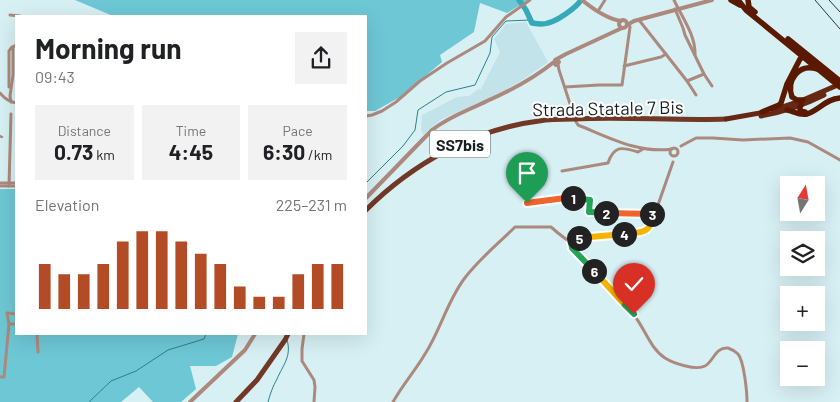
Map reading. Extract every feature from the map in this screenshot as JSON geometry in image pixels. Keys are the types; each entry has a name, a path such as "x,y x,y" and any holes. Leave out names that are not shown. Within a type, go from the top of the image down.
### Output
{"highway":[{"path":"731,0 746,3 834,76 840,86"},
{"path":"738,0 746,3 793,48 840,86"},
{"path":"793,48 797,66"},
{"path":"762,114 781,103 787,84 800,59 808,56 834,76"},
{"path":"810,112 802,112 800,109 802,103 791,95 790,85 800,71 805,68 820,70"},
{"name":"SS7bis","path":"726,119 787,110 840,86"},
{"path":"787,110 807,114 839,97"},
{"name":"SS7bis","path":"762,114 802,103"}],"main road":[{"name":"Strada Statale 7 Bis","path":"367,209 415,169 455,146 500,129 540,120 574,118 726,119"},
{"path":"236,402 257,380 288,335"}],"street":[{"path":"367,116 396,102 448,62 485,41 506,17 530,0"},
{"path":"565,87 622,85 630,27 598,11 582,0"},
{"path":"598,11 605,0"},
{"path":"674,0 676,9 695,48 695,56 712,86"},
{"path":"367,197 432,130 451,117 502,94 556,63 561,56 623,25 712,0"},
{"path":"10,15 15,16"},
{"path":"637,20 666,54 696,95"},
{"path":"11,102 9,51 14,46"},
{"path":"624,66 661,57 666,54"},
{"path":"556,63 578,125 609,138 643,149 663,150 681,146 696,138 744,140 790,138 808,142 840,160"},
{"path":"687,82 704,74"},
{"path":"0,93 11,102 15,103"},
{"path":"9,185 11,114"},
{"path":"10,136 15,136"},
{"path":"571,243 579,238 642,233 648,229 656,214 674,162 674,154 681,146"},
{"path":"562,171 608,163 611,154 619,148 638,152 643,149"},
{"path":"673,148 678,150 674,154"},
{"path":"673,148 670,151 674,154"},
{"path":"663,150 674,154"},
{"path":"0,184 15,184"},
{"path":"527,203 577,198 590,200 588,210 590,212 656,214"},
{"path":"393,402 426,354 464,280 515,227 551,227 571,243 572,248 634,314 655,348 664,358 680,365 696,368 707,365 716,352 721,349 733,350 741,360 747,402"},
{"path":"0,377 4,377 9,324 8,313 15,314"},
{"path":"9,324 15,324"},
{"path":"38,335 38,352"},
{"path":"190,402 246,350 255,335"},
{"path":"304,335 302,361 314,380 314,402"}],"shaded area":[{"path":"75,0 528,0 507,13 480,3 474,32 440,55 442,62 400,97 375,111 367,111 367,15 111,15"},
{"path":"526,22 548,62 521,81 492,97 440,120 423,135 421,129 422,115 457,97 469,96 478,89 481,89 500,52 494,39 506,24"},
{"path":"0,189 15,189 15,335 238,335 232,357 216,366 190,366 196,389 181,402 153,402 139,387 121,402 0,402"}],"waterway":[{"path":"519,0 532,23 542,24 552,22 561,17 581,0"},
{"path":"367,182 403,146 415,130 418,110 446,92 475,85 490,53 492,37 506,21 531,20"},
{"path":"89,402 111,381 136,371 168,350 204,339 206,335"},
{"path":"268,402 288,356 287,340"}],"railway":[{"path":"815,0 840,29"},
{"path":"829,0 840,12"}],"route":[{"path":"527,203 577,198 590,200 589,212 656,214 648,229 642,233 579,238 571,243 572,248 634,314"}]}
